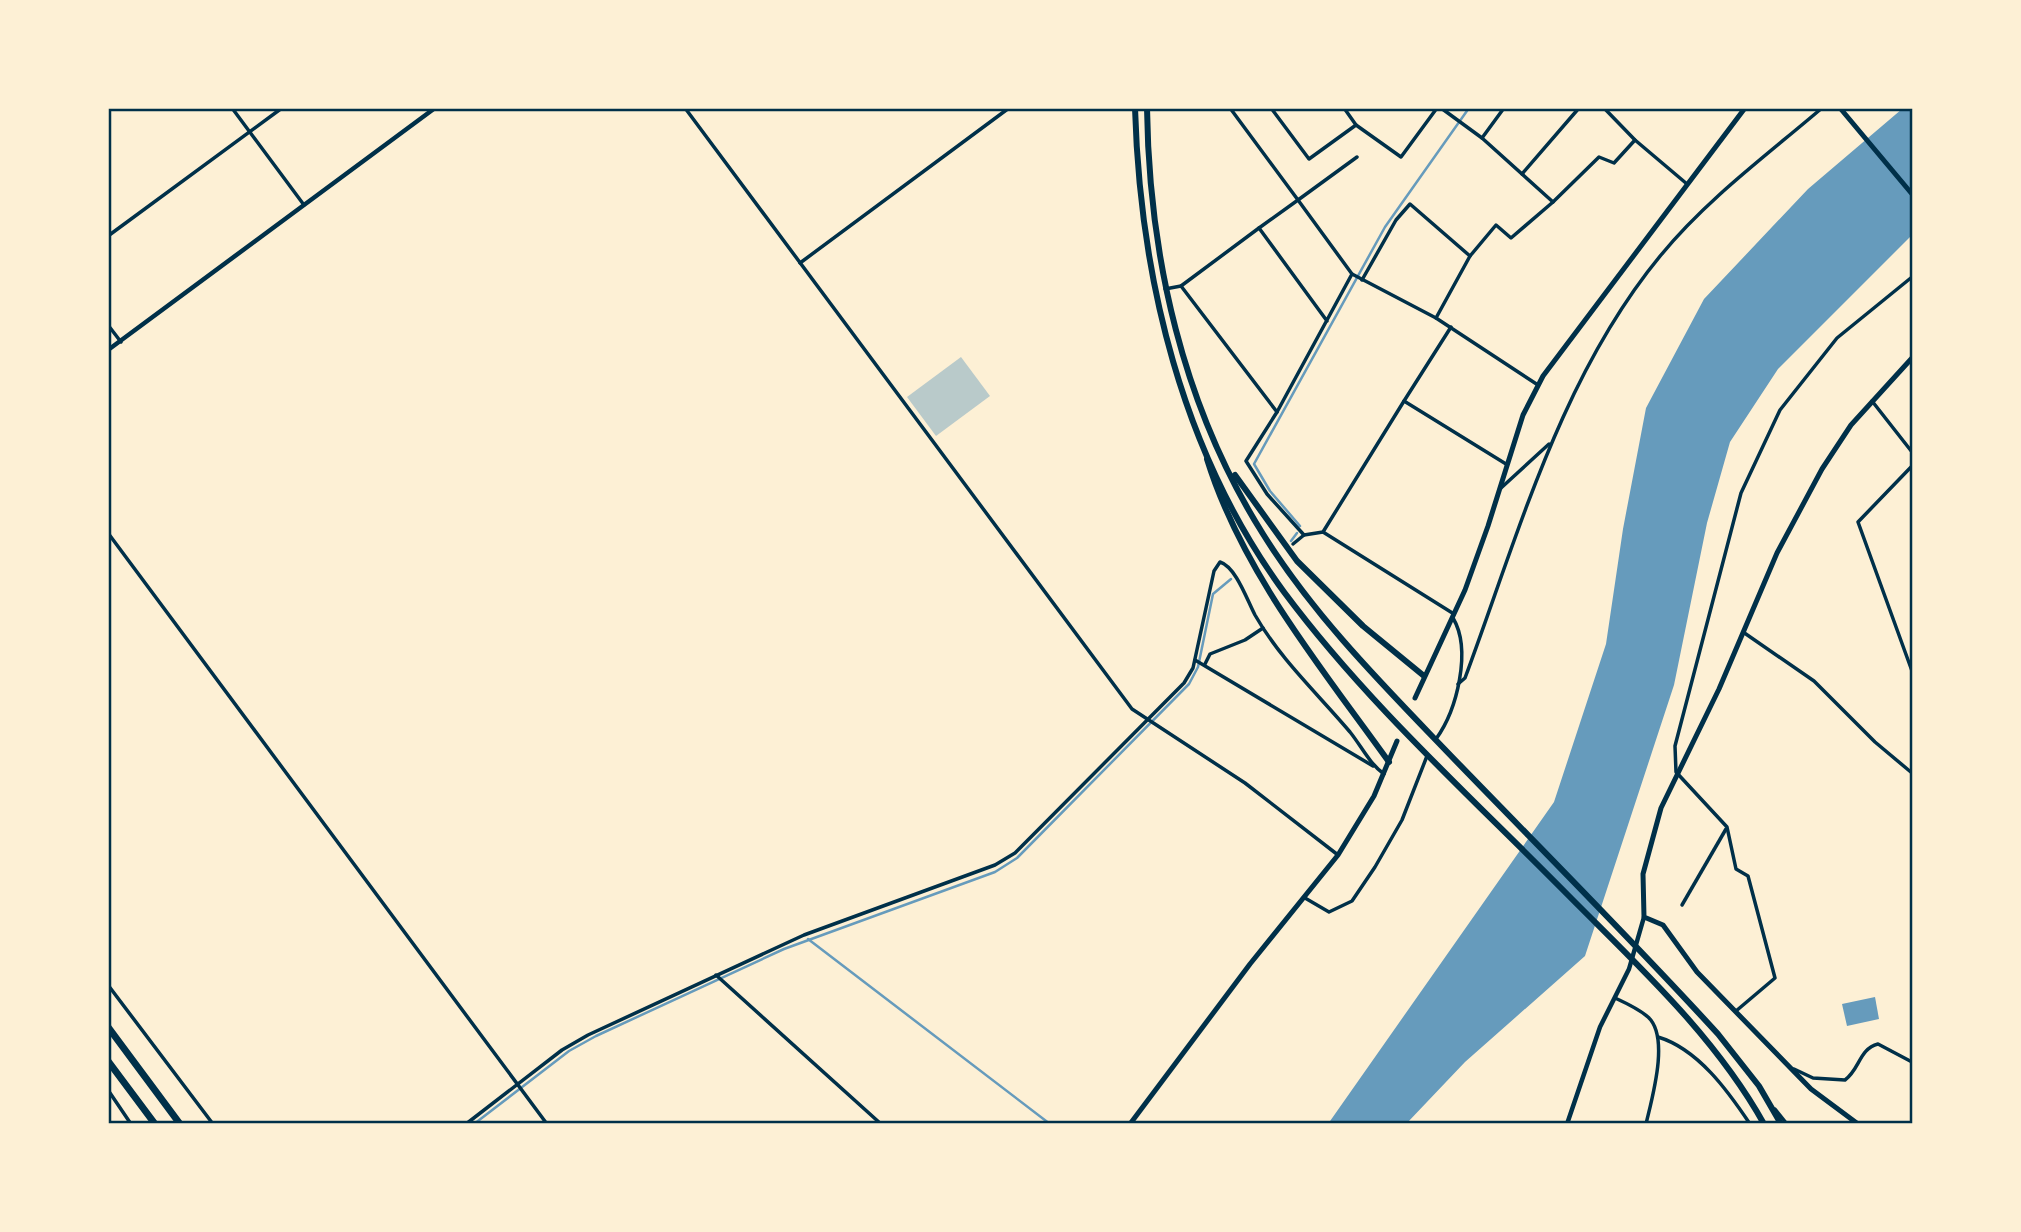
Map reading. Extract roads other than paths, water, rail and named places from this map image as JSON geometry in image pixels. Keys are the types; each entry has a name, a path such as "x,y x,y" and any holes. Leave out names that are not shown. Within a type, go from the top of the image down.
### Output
{"highway":[{"path":"1135,108 1145,229 1158,309 1176,376 1249,538 1283,590 1319,636 1437,763 1649,977 1715,1051 1764,1124"},
{"path":"1147,108 1153,209 1165,289 1189,374 1226,462 1262,532 1300,587 1356,657 1742,1062 1781,1124"},
{"path":"1197,426 1215,486 1265,584 1389,762"},
{"path":"1226,462 1304,569 1387,648 1424,676"},
{"path":"108,1027 180,1124"},
{"path":"108,1061 155,1124"}],"main road":[{"path":"1415,698 1453,616 1500,488 1522,415 1538,385 1745,108"},
{"path":"1840,109 1913,194"},
{"path":"1858,1124 1811,1089 1698,972 1663,925 1644,917 1643,874 1661,808 1676,772 1719,689 1777,553 1822,469 1851,425 1913,358"},
{"path":"1130,1124 1250,964 1338,855 1384,774 1397,741"}],"street":[{"path":"232,108 305,206"},
{"path":"108,236 282,108"},
{"path":"108,350 435,108"},
{"path":"685,108 1132,709 1245,782 1338,855"},
{"path":"800,263 1009,108"},
{"path":"1239,108 1231,111 1358,277 1436,317 1538,385"},
{"path":"1271,108 1309,159 1356,125"},
{"path":"1344,108 1356,125 1401,158 1439,108 1482,138 1553,202"},
{"path":"1482,138 1504,108"},
{"path":"1522,174 1579,108"},
{"path":"1604,108 1634,140 1687,184"},
{"path":"1458,684 1465,678 1551,442 1614,322 1660,256 1701,210 1822,108"},
{"path":"1436,317 1470,256 1496,225 1511,237 1553,202 1599,157 1614,163 1634,140"},
{"path":"1165,289 1181,285 1357,157"},
{"path":"1304,535 1267,494 1246,461 1278,412 1327,321 1396,220 1410,204 1470,256"},
{"path":"1259,228 1327,321"},
{"path":"1736,1011 1775,978 1748,876 1736,869 1727,827 1676,772 1675,746 1741,493 1780,410 1837,338 1913,277"},
{"path":"1181,285 1278,412"},
{"path":"108,325 121,342"},
{"path":"1323,532 1451,327"},
{"path":"1404,401 1506,464"},
{"path":"1872,401 1913,452"},
{"path":"1500,488 1551,442"},
{"path":"1913,466 1858,522 1913,671"},
{"path":"1293,544 1304,535 1323,532 1453,616 1458,627 1460,648 1458,684 1442,730 1435,740"},
{"path":"108,533 547,1124"},
{"path":"1200,662 1216,565 1225,564 1237,579 1263,628 1353,735 1373,766"},
{"path":"1237,579 1244,575"},
{"path":"466,1124 588,1035 804,935 1003,862 1026,844 1150,723 1200,662 1210,654 1245,640 1263,628"},
{"path":"1743,632 1814,681 1875,742 1913,773"},
{"path":"1200,662 1384,774"},
{"path":"1305,898 1329,912 1352,901 1402,820 1429,754"},
{"path":"1682,905 1727,827"},
{"path":"1567,1124 1600,1027 1629,969 1644,917"},
{"path":"718,977 881,1124"},
{"path":"108,985 213,1124"},
{"path":"1615,997 1649,1018 1658,1037 1655,1079 1646,1124"},
{"path":"1658,1037 1679,1045 1691,1055 1731,1097 1750,1124"},
{"path":"1787,1065 1804,1076 1840,1081 1853,1073 1868,1047 1878,1044 1913,1062"},
{"path":"108,1090 131,1124"},
{"path":"1769,1101 1787,1124"}],"water":[{"path":"1902,109 1912,109 1912,235 1778,369 1730,442 1707,523 1674,685 1585,956 1465,1062 1407,1123 1328,1124 1554,802 1606,644 1623,529 1646,408 1704,299 1808,189"},
{"path":"1875,997 1879,1019 1847,1026 1842,1004"}],"waterway":[{"path":"1300,526 1270,491 1254,464 1385,227 1469,108"},
{"path":"1291,541 1297,533"},
{"path":"474,1124 569,1051 596,1036 784,949 995,872 1017,858 1189,684 1198,667 1213,594 1231,579"},
{"path":"808,939 1050,1124"}]}
